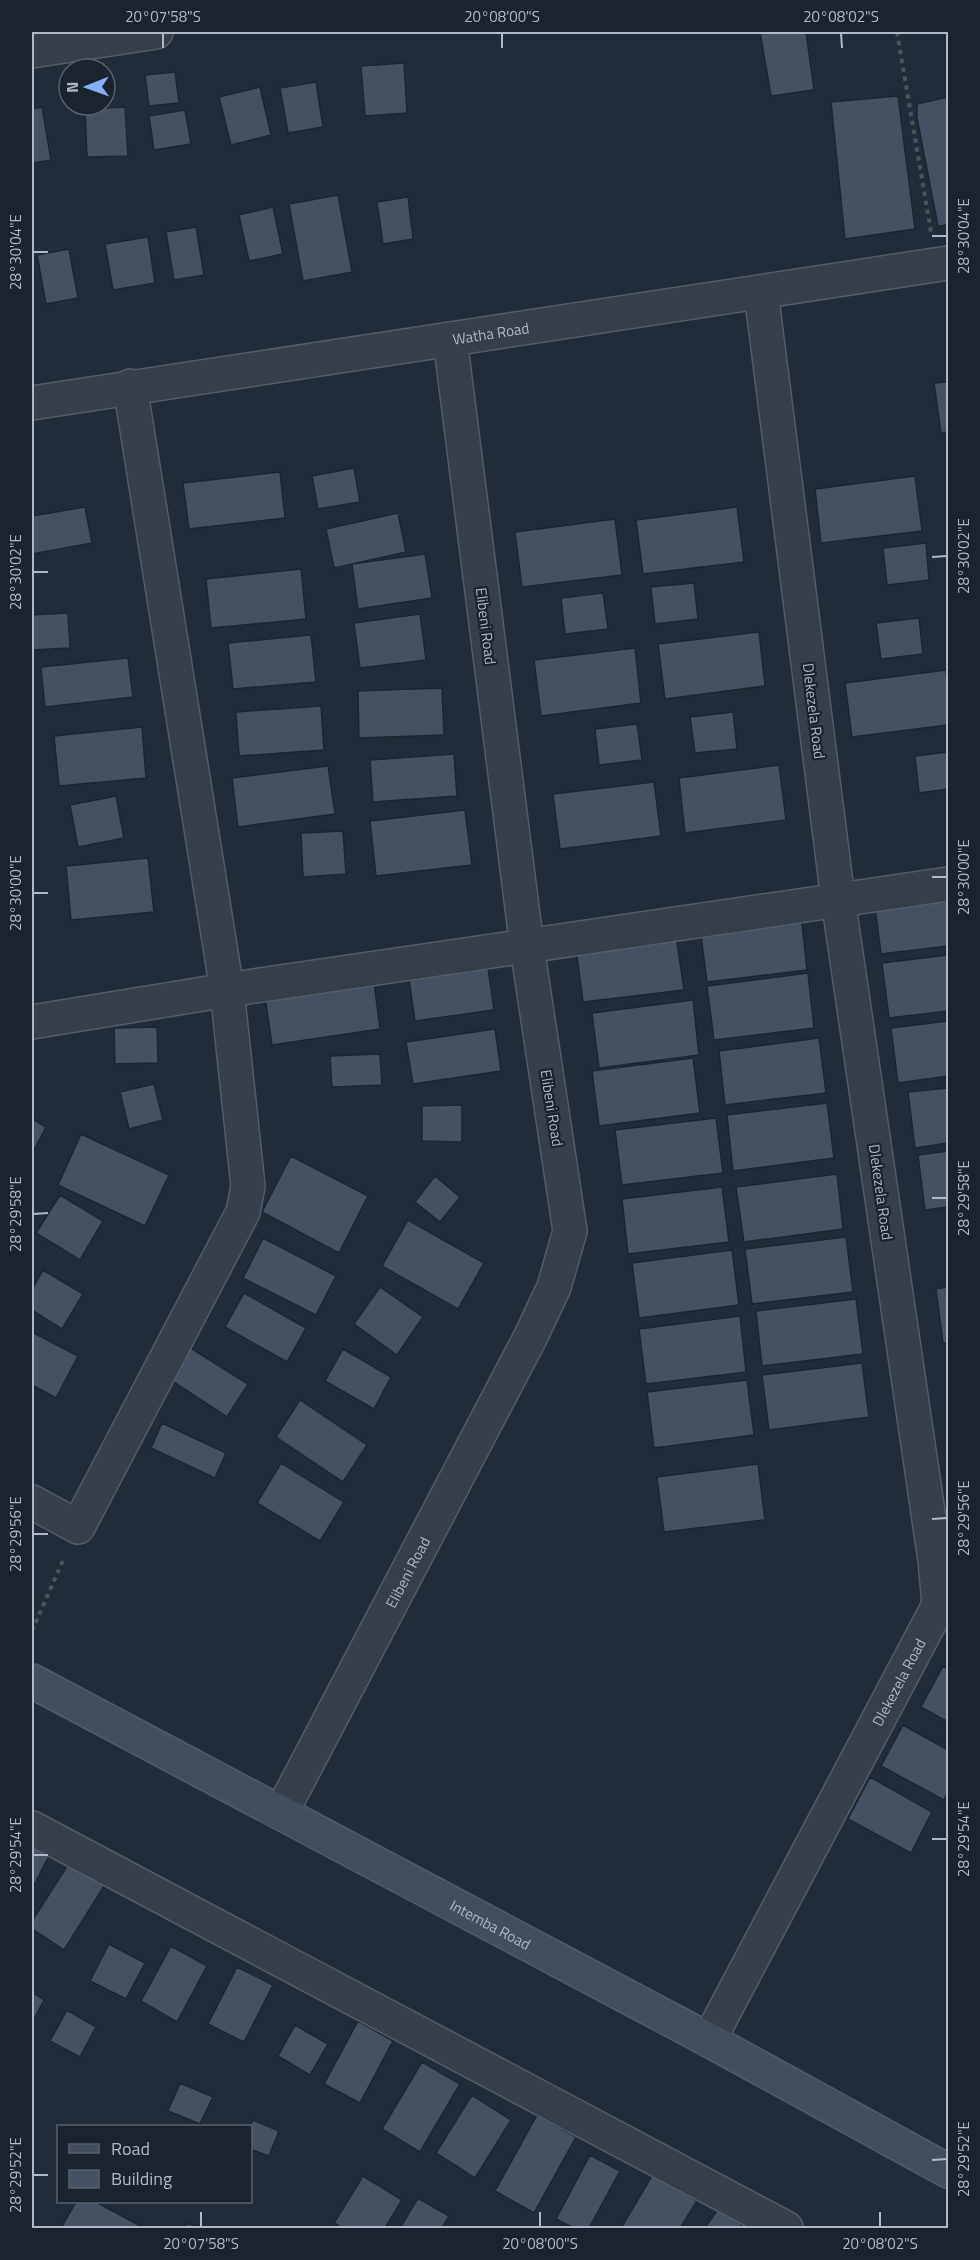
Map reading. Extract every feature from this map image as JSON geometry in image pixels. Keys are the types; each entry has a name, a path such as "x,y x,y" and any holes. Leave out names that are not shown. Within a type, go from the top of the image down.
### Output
{"street":[{"path":"32,51 156,32"},
{"name":"Watha Road","path":"32,403 130,386 943,264"},
{"name":"Dlekezela Road","path":"709,2040 939,1605 934,1548 838,899 760,292"},
{"name":"Elibeni Road","path":"281,1813 531,1336 554,1287 570,1231 527,947 450,339"},
{"path":"32,1502 78,1527 243,1212 248,1186 227,990 130,386"},
{"path":"32,1022 227,990 948,884"},
{"name":"Intemba Road","path":"32,1681 709,2040 948,2171"},
{"path":"32,1828 786,2229"}],"path":[{"path":"897,32 943,264"},
{"path":"32,1631 78,1527"}],"building":[{"path":"760,32 806,32 814,90 771,96"},
{"path":"404,63 407,113 365,116 361,66"},
{"path":"175,72 179,103 149,106 145,75"},
{"path":"316,82 323,127 288,133 280,88"},
{"path":"260,87 271,135 231,145 219,97"},
{"path":"898,96 915,229 845,239 831,102"},
{"path":"948,97 948,225 938,226 917,118 917,104"},
{"path":"42,107 51,160 32,163 32,109"},
{"path":"117,107 125,107 128,156 87,157 85,117 117,117"},
{"path":"185,110 191,144 154,150 149,116"},
{"path":"338,195 352,272 303,281 289,204"},
{"path":"408,197 413,239 383,244 377,202"},
{"path":"273,207 283,254 249,261 239,215"},
{"path":"196,227 204,275 174,280 166,232"},
{"path":"148,237 155,283 113,290 105,244"},
{"path":"69,249 78,298 46,304 37,255"},
{"path":"948,382 948,432 941,433 934,383"},
{"path":"354,468 360,502 318,509 312,476"},
{"path":"280,472 285,518 189,529 183,483"},
{"path":"915,476 922,531 821,543 815,489"},
{"path":"85,507 92,543 32,554 32,516"},
{"path":"737,507 744,562 643,574 636,520"},
{"path":"398,513 406,552 334,568 326,529"},
{"path":"615,519 622,575 522,587 515,532"},
{"path":"926,543 929,580 887,585 883,548"},
{"path":"425,554 432,598 358,609 352,564"},
{"path":"301,569 306,619 211,628 206,579"},
{"path":"694,583 698,619 655,624 651,587"},
{"path":"603,593 608,629 565,634 561,598"},
{"path":"68,613 70,648 32,650 32,615"},
{"path":"420,614 426,660 360,668 354,623"},
{"path":"919,618 923,654 881,659 876,623"},
{"path":"759,632 765,686 665,699 658,644"},
{"path":"311,635 316,682 233,689 228,643"},
{"path":"635,648 641,703 541,716 534,660"},
{"path":"128,658 133,697 45,707 41,667"},
{"path":"946,670 948,725 852,737 845,683"},
{"path":"442,688 444,735 359,738 358,691"},
{"path":"321,706 324,750 239,756 236,712"},
{"path":"733,712 737,749 695,753 690,717"},
{"path":"637,724 642,760 599,765 595,729"},
{"path":"142,727 146,778 59,786 54,736"},
{"path":"948,752 948,789 919,793 915,756"},
{"path":"454,754 457,796 373,802 370,760"},
{"path":"779,765 786,820 685,833 679,778"},
{"path":"328,766 335,814 238,827 232,778"},
{"path":"654,782 661,836 560,849 553,794"},
{"path":"116,796 124,838 78,847 70,805"},
{"path":"465,810 472,865 376,876 370,821"},
{"path":"343,831 346,874 303,877 301,833"},
{"path":"148,858 154,912 71,920 66,866"},
{"path":"948,890 948,946 881,954 874,899"},
{"path":"801,915 807,970 707,982 700,928"},
{"path":"676,935 684,990 583,1002 576,948"},
{"path":"948,955 948,1011 889,1018 882,963"},
{"path":"488,968 494,1010 415,1021 409,979"},
{"path":"808,973 814,1028 714,1040 707,986"},
{"path":"374,982 380,1029 272,1045 265,997"},
{"path":"693,1000 699,1055 599,1068 592,1013"},
{"path":"948,1021 948,1076 898,1083 891,1028"},
{"path":"157,1027 158,1063 115,1064 114,1028"},
{"path":"495,1029 501,1071 413,1084 406,1042"},
{"path":"819,1038 826,1093 725,1105 719,1051"},
{"path":"380,1054 382,1085 332,1087 330,1056"},
{"path":"693,1058 700,1113 599,1126 592,1071"},
{"path":"154,1084 163,1120 129,1129 120,1092"},
{"path":"948,1088 948,1143 915,1148 908,1092"},
{"path":"827,1103 834,1158 733,1171 727,1115"},
{"path":"462,1105 462,1142 422,1141 422,1106"},
{"path":"716,1118 723,1173 622,1185 615,1130"},
{"path":"32,1119 46,1127 32,1154"},
{"path":"81,1134 169,1175 145,1226 58,1185"},
{"path":"948,1151 948,1207 925,1210 918,1155"},
{"path":"291,1156 368,1196 339,1253 262,1212"},
{"path":"837,1174 843,1229 744,1242 736,1187"},
{"path":"435,1176 460,1197 440,1222 415,1202"},
{"path":"722,1187 729,1242 628,1254 622,1199"},
{"path":"60,1195 103,1221 80,1260 36,1233"},
{"path":"408,1220 484,1263 458,1309 382,1266"},
{"path":"846,1237 853,1292 752,1304 745,1249"},
{"path":"263,1238 336,1276 316,1315 243,1278"},
{"path":"732,1250 739,1305 639,1318 632,1263"},
{"path":"43,1270 83,1294 62,1329 32,1310 32,1290"},
{"path":"380,1287 423,1317 397,1355 354,1324"},
{"path":"948,1287 948,1343 943,1343 936,1289"},
{"path":"244,1293 306,1328 287,1362 225,1327"},
{"path":"856,1299 863,1354 762,1366 756,1311"},
{"path":"740,1316 746,1372 646,1384 639,1329"},
{"path":"32,1332 78,1356 56,1398 32,1385"},
{"path":"189,1347 248,1384 227,1417 169,1379"},
{"path":"343,1349 391,1377 374,1409 325,1381"},
{"path":"862,1363 869,1417 769,1430 762,1375"},
{"path":"747,1380 754,1435 654,1448 647,1392"},
{"path":"300,1400 367,1445 343,1482 276,1437"},
{"path":"162,1423 226,1453 215,1478 151,1448"},
{"path":"281,1463 344,1502 320,1541 257,1503"},
{"path":"758,1464 765,1520 664,1532 657,1477"},
{"path":"943,1666 948,1669 948,1722 921,1707"},
{"path":"903,1725 948,1750 948,1792 944,1800 881,1766"},
{"path":"870,1777 932,1812 911,1853 848,1819"},
{"path":"32,1843 50,1854 32,1889"},
{"path":"73,1857 108,1880 64,1950 32,1929 32,1921"},
{"path":"109,1944 145,1963 126,1999 90,1981"},
{"path":"171,1946 207,1966 177,2022 141,2001"},
{"path":"237,1967 273,1985 244,2042 208,2024"},
{"path":"32,1992 44,2000 32,2023"},
{"path":"67,2010 96,2027 80,2057 50,2041"},
{"path":"358,2021 393,2041 360,2103 324,2084"},
{"path":"295,2025 328,2044 310,2075 278,2056"},
{"path":"422,2062 460,2084 420,2152 382,2129"},
{"path":"180,2083 213,2097 200,2124 168,2111"},
{"path":"472,2095 511,2120 475,2178 436,2153"},
{"path":"537,2115 576,2137 534,2213 495,2191"},
{"path":"253,2120 279,2131 269,2156 252,2150 250,2125"},
{"path":"590,2155 620,2171 589,2228 574,2228 556,2219"},
{"path":"653,2174 697,2201 680,2228 621,2228"},
{"path":"363,2176 402,2200 385,2228 343,2228 334,2223"},
{"path":"418,2198 449,2216 442,2228 400,2228"},
{"path":"75,2203 98,2203 144,2228 61,2228"},
{"path":"718,2209 746,2228 705,2228"},
{"path":"188,2223 198,2228 184,2228"}]}
